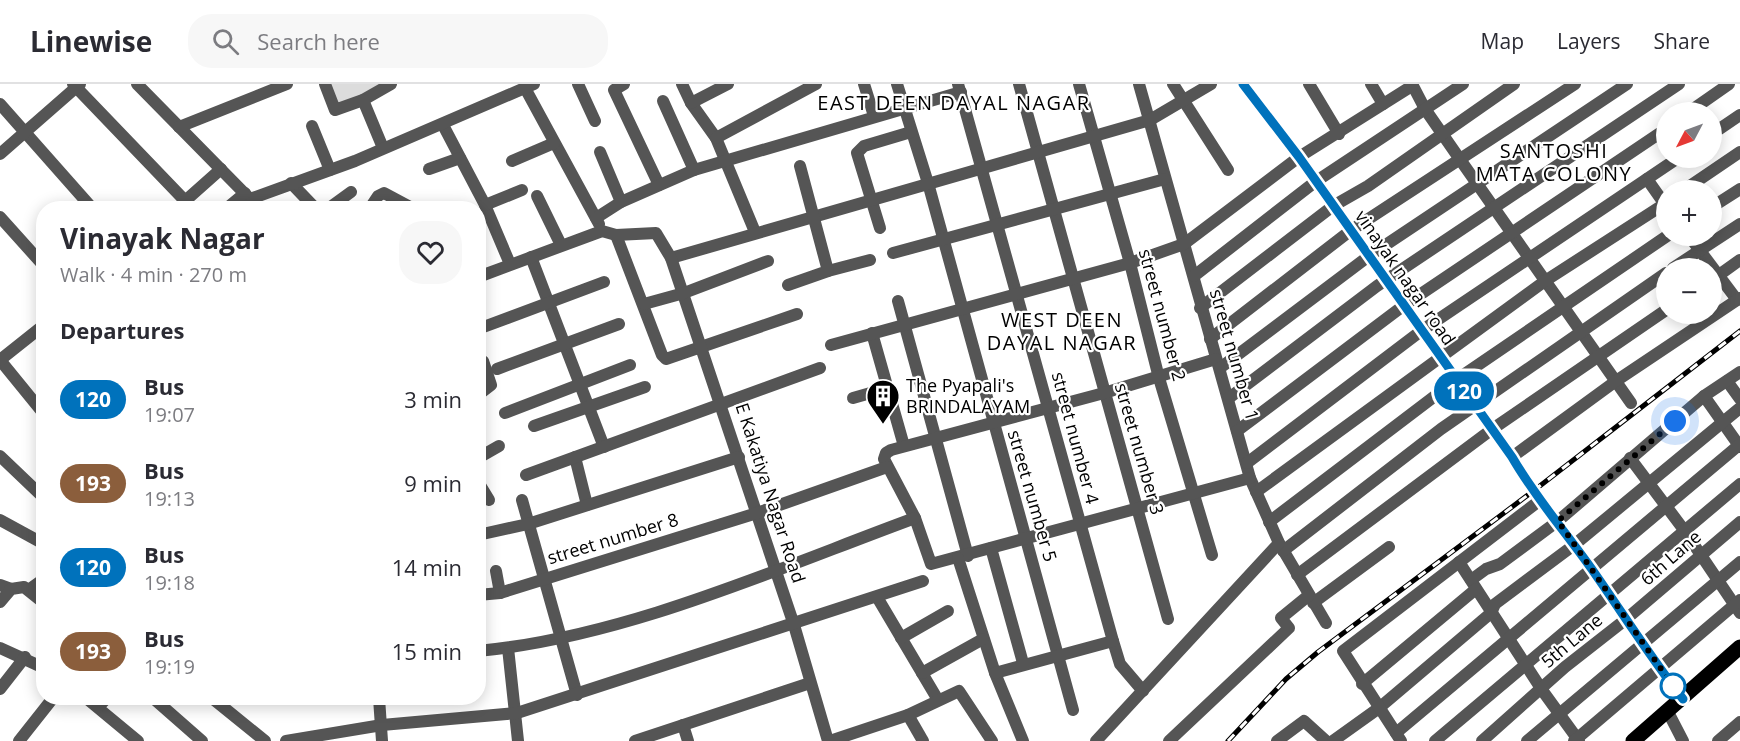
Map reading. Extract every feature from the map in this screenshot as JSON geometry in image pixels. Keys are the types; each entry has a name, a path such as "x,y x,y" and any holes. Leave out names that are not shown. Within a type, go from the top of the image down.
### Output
{"main road":[{"path":"1633,741 1740,647"}],"street":[{"path":"136,84 251,200 443,125 529,86 554,143 602,231"},
{"path":"179,127 287,84"},
{"path":"325,84 335,110 363,100 391,84"},
{"path":"578,84 596,121"},
{"path":"624,84 614,90 659,185"},
{"path":"682,84 691,103 716,138 755,232"},
{"path":"691,103 728,84"},
{"path":"716,138 816,84"},
{"path":"864,84 874,116"},
{"name":"street number 5","path":"897,84 928,183 1073,710"},
{"path":"1019,84 1039,151"},
{"name":"street number 2","path":"1079,84 1130,263 1159,378 1212,555"},
{"name":"street number 1","path":"1139,84 1194,276 1200,308 1250,478 1281,547 1310,600 1326,623"},
{"path":"1173,84 1228,170"},
{"path":"671,258 1149,120 1211,84"},
{"name":"vinayak nagar road","path":"1243,84 1299,157 1512,457 1539,501 1558,521 1659,669 1683,699"},
{"path":"1310,84 1339,134"},
{"path":"1371,84 1383,104"},
{"path":"1194,276 1316,182 1463,84"},
{"path":"1200,308 1333,206 1368,186 1514,84"},
{"path":"1210,339 1350,231 1575,84"},
{"path":"1250,478 931,564 915,518 887,467 886,453 904,446 1218,364 1369,256 1627,84"},
{"path":"1228,399 1386,281 1679,84"},
{"path":"1703,102 1729,84"},
{"path":"0,154 26,134 77,85 183,201"},
{"path":"831,345 1130,263 1184,244 1299,157 1339,134 1412,85 1442,134 1631,403"},
{"path":"596,218 621,202 694,170 904,108 960,88"},
{"name":"street number 4","path":"960,88 1120,664 1143,691"},
{"path":"363,100 383,148"},
{"path":"663,101 694,170"},
{"path":"0,104 86,201"},
{"path":"1722,127 1740,115"},
{"path":"443,125 483,201"},
{"path":"312,126 330,170"},
{"path":"880,228 857,153 859,148 911,132"},
{"path":"1237,431 1403,306 1656,136"},
{"path":"512,161 554,143"},
{"name":"street number 3","path":"1039,151 1168,619"},
{"path":"600,152 621,202"},
{"path":"1699,180 1740,152"},
{"path":"429,169 460,158"},
{"path":"800,166 828,271"},
{"path":"1247,463 1421,331 1527,257 1663,168"},
{"path":"192,201 220,169"},
{"path":"1647,179 1656,191"},
{"path":"893,253 1165,180"},
{"path":"291,183 308,201"},
{"path":"1722,201 1740,189"},
{"path":"486,205 522,190"},
{"path":"339,201 351,192"},
{"path":"375,201 384,193 399,201"},
{"path":"537,196 561,245"},
{"path":"486,207 510,264"},
{"path":"1256,492 1545,281 1656,210"},
{"path":"0,217 36,257"},
{"path":"1689,258 1740,224"},
{"path":"486,274 602,231 616,235 662,355 666,359 797,314"},
{"name":"E Kakatiya Nagar Road","path":"616,235 656,233 671,258 794,624 829,741"},
{"path":"1269,522 1456,380 1656,244"},
{"path":"1698,246 1705,258"},
{"path":"531,257 604,447"},
{"path":"788,285 870,260"},
{"path":"1722,272 1740,260"},
{"path":"644,304 684,293 768,261"},
{"path":"1096,741 1281,547 1474,405 1656,280"},
{"path":"486,326 604,282"},
{"path":"1512,457 1616,381 1738,299 1722,284"},
{"path":"898,301 935,439 983,639 1023,741"},
{"path":"1297,575 1491,430 1656,317"},
{"path":"497,369 619,324"},
{"path":"36,331 0,360 36,404"},
{"path":"872,333 904,446"},
{"path":"505,413 630,365"},
{"path":"526,475 820,368"},
{"path":"486,370 491,385 486,389"},
{"path":"1362,684 1473,585 1486,569 1500,564 1558,521 1704,396 1740,372"},
{"path":"1727,381 1740,399"},
{"path":"534,426 645,387"},
{"path":"853,398 888,388"},
{"path":"1539,501 1343,651 1362,684 1399,737 1591,568 1740,446 1704,396"},
{"path":"1333,741 1379,708 1491,613 1495,604 1574,545 1648,481 1740,408"},
{"path":"486,453 499,446"},
{"path":"0,456 36,490"},
{"path":"574,457 587,506"},
{"path":"486,533 528,524 739,457"},
{"path":"1459,562 1577,740 1659,669 1738,606 1630,458"},
{"name":"street number 8","path":"486,594 500,593 757,513 887,467"},
{"path":"1435,741 1740,484"},
{"path":"486,495 489,500"},
{"path":"522,500 577,695"},
{"path":"486,650 560,639 690,601 915,518"},
{"path":"0,520 36,540"},
{"name":"6th Lane","path":"1625,620 1740,522"},
{"path":"1169,741 1288,628 1281,618 1389,547"},
{"path":"991,548 1023,663"},
{"path":"1527,741 1740,562"},
{"path":"496,571 500,593"},
{"path":"286,741 381,725 516,713 923,581"},
{"path":"30,590 36,585"},
{"path":"0,602 6,587 24,587 36,596"},
{"path":"877,597 939,700"},
{"path":"901,638 948,611"},
{"name":"5th Lane","path":"1482,741 1542,690 1565,667 1625,620"},
{"path":"922,672 983,639"},
{"path":"995,673 1023,663 1113,640"},
{"path":"0,648 36,663"},
{"path":"508,648 518,741"},
{"path":"0,689 25,657"},
{"path":"635,741 810,683"},
{"path":"829,741 908,715 959,691 992,741"},
{"path":"19,741 47,705"},
{"path":"95,705 138,741"},
{"path":"161,705 202,741"},
{"path":"221,705 265,741"},
{"path":"380,705 382,741"},
{"path":"1668,712 1683,741"},
{"path":"908,715 923,741"},
{"path":"1277,741 1304,721 1310,723 1326,741"},
{"path":"1718,741 1740,723"},
{"path":"683,725 688,741"}],"shaded area":[{"path":"326,84 391,84 337,109"}],"railway":[{"path":"1228,741 1286,679 1318,652 1532,492 1740,331"}],"bus line":[{"name":"120","path":"1243,84 1299,157 1512,457 1532,492 1558,521 1659,669 1683,699"}],"place":[{"name":"The Pyapali's BRINDALAYAM","path":"883,425"}],"district":[{"name":"EAST DEEN DAYAL NAGAR","path":"954,103"},
{"name":"SANTOSHI MATA COLONY","path":"1554,162"},
{"name":"WEST DEEN DAYAL NAGAR","path":"1062,332"}],"route":[{"path":"1673,686 1558,521 1675,421"}]}
